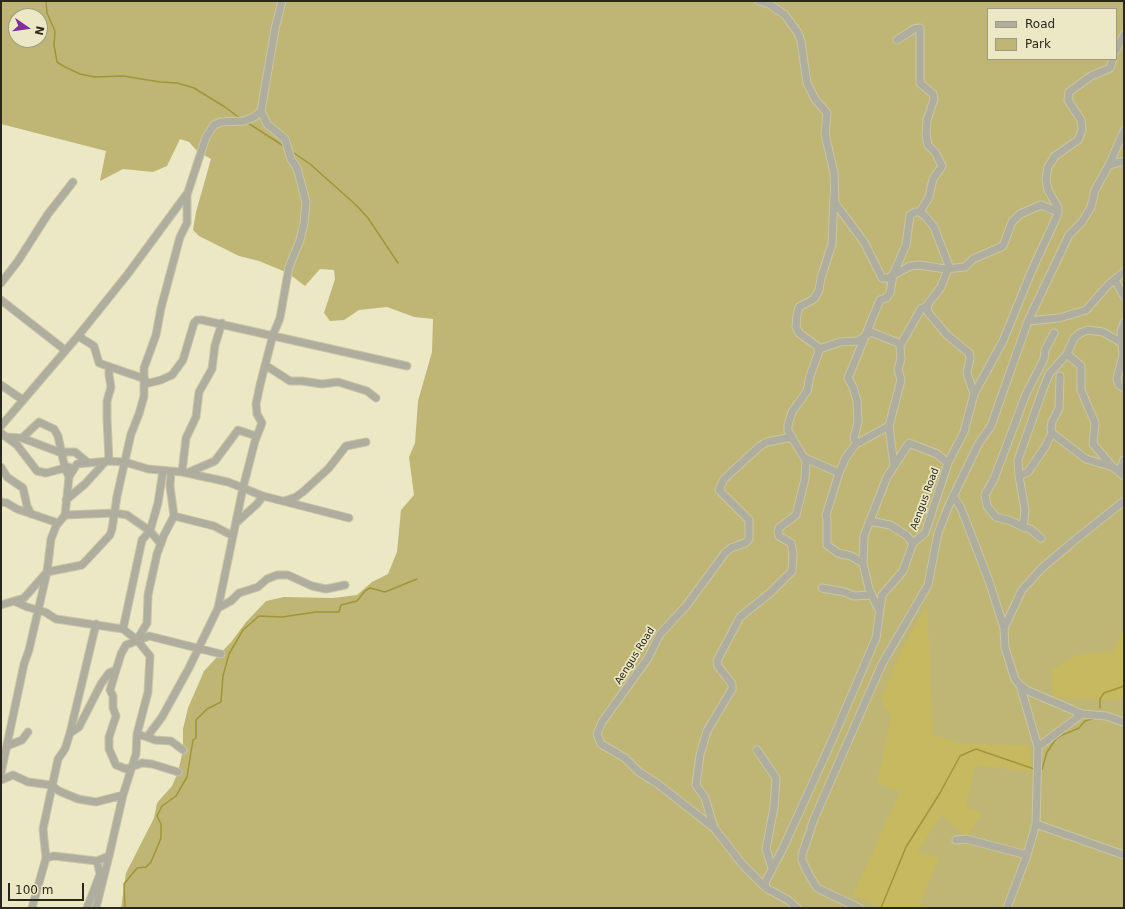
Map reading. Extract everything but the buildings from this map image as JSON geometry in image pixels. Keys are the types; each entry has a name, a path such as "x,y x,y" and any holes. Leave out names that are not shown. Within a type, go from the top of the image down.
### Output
{"street":[{"path":"147,737 178,691 218,608 243,488 256,436 262,423 257,414 256,404 273,335 280,318 289,267 300,240 307,210 304,190 285,139 267,124 261,111 275,29 282,1"},
{"path":"759,1 769,4 790,20 801,41 807,83 814,99 827,113 825,134 834,174 832,244 821,278 818,295 801,305 797,315 796,327 799,333 819,349"},
{"path":"897,40 914,29 920,28 920,83 933,94 934,99 927,120 926,141 940,160 942,166 933,179 929,197 920,212"},
{"path":"1117,48 1124,35"},
{"path":"1058,212 1058,208 1048,190 1046,179 1048,167 1055,156 1078,140 1082,130 1082,124 1069,104 1068,96 1072,90 1082,82 1110,68 1113,60"},
{"path":"1,426 78,336 127,275 186,195 206,137 214,125 222,122 244,121 254,118 261,111"},
{"path":"859,908 818,888 805,866 802,855 814,819 882,664 928,586 938,533 953,496 979,443 991,426 1028,321 1038,303 1069,235 1082,222 1092,207 1095,190 1109,165 1124,131"},
{"path":"1109,165 1124,161"},
{"path":"1,283 48,214 73,182"},
{"path":"1,606 24,598 32,591 47,572 75,568 87,561 110,535 131,434 143,402 145,381 144,368 156,335 161,308 180,238 187,223 186,195"},
{"path":"834,195 837,207 845,214 864,242 881,276 884,279 901,269 920,265 949,269 965,267 973,259 1003,246 1012,222 1020,214 1041,205 1058,212"},
{"path":"856,444 854,438 858,422 857,401 853,387 848,378 880,300 886,298 890,293 893,275 906,245 910,215 915,212 920,212"},
{"path":"894,466 889,426 901,380 898,369 901,359 900,346 921,309 927,306 941,287 949,269 949,264 934,227 920,212"},
{"name":"Aengus Road","path":"766,888 765,882 784,846 852,696 876,638 882,595 907,565 913,543 925,533 948,463 964,432 974,394 1003,341 1058,212"},
{"path":"1028,321 1059,318 1086,310 1124,272"},
{"path":"1115,280 1124,296"},
{"path":"1,300 65,350"},
{"path":"927,306 930,315 947,335 969,353 970,358 967,373 974,394"},
{"path":"78,336 94,346 99,363 145,381 162,380 172,374 183,360 191,331 197,320 222,323 407,366"},
{"path":"185,473 186,438 196,417 198,392 212,369 215,345 222,323"},
{"path":"1124,323 1121,332 1123,355 1117,379 1119,385 1124,388"},
{"path":"1023,527 1024,510 1018,460 1049,374 1066,354 1074,338 1088,330 1103,332 1122,344"},
{"path":"819,349 840,342 858,340 868,333 873,332 902,344"},
{"path":"1041,538 1011,521 996,517 986,506 985,495 994,478 1026,394 1044,359 1045,350 1054,333"},
{"path":"714,828 705,798 696,785 700,755 707,732 732,689 732,684 718,666 717,661 740,617 770,593 792,572 793,552 791,543 779,536 778,532 780,528 796,515 800,505 805,479 805,458 788,431 788,420 807,391 810,376 819,349"},
{"path":"1066,354 1081,366 1081,390 1095,423 1093,444 1113,467 1122,474 1124,460"},
{"path":"265,365 290,381 326,384 338,382 367,391 376,398"},
{"path":"66,500 108,461 107,401 111,387 108,374 109,367"},
{"path":"1060,376 1059,408 1050,428 1052,433 1086,459 1113,467"},
{"path":"1,385 24,400"},
{"path":"22,438 41,422 54,429 58,436 65,468 69,477"},
{"path":"863,563 851,556 838,553 827,545 826,515 839,472 848,454 856,444 889,426"},
{"path":"185,473 215,461 238,430 256,436"},
{"path":"1019,476 1028,472 1045,447 1052,433"},
{"path":"3,435 22,438 62,452 75,452 87,462"},
{"path":"3,435 17,445 37,471 46,473 87,462 125,462 163,471 185,473 228,482 263,496 349,518"},
{"name":"Aengus Road","path":"792,437 767,442 760,446 724,479 719,490 749,520 748,539 745,543 731,548 725,553 686,606 660,634 648,658 602,722 597,734 601,744 625,758 639,772 666,790 714,828 743,865 766,888 788,900 797,908"},
{"path":"283,501 296,497 304,491 329,468 346,446 366,442"},
{"path":"879,608 872,595 863,563 864,536 887,477 910,443 937,454 948,463"},
{"path":"805,458 839,472"},
{"path":"1,773 24,664 29,650 47,572 51,538 58,523 65,515 69,477 77,464"},
{"path":"1,467 7,477 23,488 27,506 31,514"},
{"path":"123,629 142,540 150,531 158,503 163,471"},
{"path":"137,640 147,623 148,595 161,544 174,516 170,486 171,472"},
{"path":"236,523 257,504 263,496"},
{"path":"953,496 961,508 1004,628 1006,648 1015,679 1026,690 1082,714 1106,716 1124,722"},
{"path":"1004,628 1022,590 1042,568 1124,501"},
{"path":"1,502 58,523"},
{"path":"65,515 115,513 127,515 150,531 161,544"},
{"path":"174,516 214,526 233,536"},
{"path":"869,521 890,525 906,535 913,543"},
{"path":"218,608 231,601 239,593 258,587 267,579 277,574 288,575 312,586 326,589 345,585"},
{"path":"822,588 844,592 854,596 872,595"},
{"path":"16,602 38,611 45,612 56,618 123,629 137,640 150,656 148,692 137,734 136,754 122,795 96,908"},
{"path":"32,908 46,858 43,829 51,785 58,759 65,749 70,733 96,624"},
{"path":"178,772 152,764 142,763 131,768 121,768 116,766 109,749 109,737 116,716 113,708 113,696 110,690 116,670 126,645 149,636 199,647 221,654"},
{"path":"70,733 79,727 101,684 109,674 116,670"},
{"path":"1007,908 1027,856 1036,824 1038,747 1020,685"},
{"path":"1038,747 1082,714"},
{"path":"7,746 22,740 28,732"},
{"path":"137,734 155,740 171,741 183,750"},
{"path":"758,750 776,778 774,807 766,849 772,868"},
{"path":"1,780 12,775 28,782 51,785 59,791 78,799 96,802 122,795"},
{"path":"1036,824 1124,855"},
{"path":"956,840 973,841 1027,856"},
{"path":"46,858 54,856 97,861 109,856"},
{"path":"87,908 100,874 97,861"}],"green space":[{"path":"1,1 1124,1 1124,908 121,908 126,873 154,818 157,803 172,786 178,772 183,750 183,729 188,708 204,671 266,601 284,597 333,598 357,595 372,582 388,574 397,552 401,510 414,495 409,457 415,443 418,401 432,352 433,319 414,317 387,307 359,310 344,320 330,321 324,313 335,279 334,270 320,269 305,286 288,273 259,261 239,256 199,236 193,230 196,212 211,159 198,152 189,142 180,139 167,166 153,172 123,169 100,181 106,151 1,124"}],"shaded area":[{"path":"927,604 933,734 960,744 1028,745 1032,772 975,765 966,807 982,813 967,837 942,815 917,852 939,858 919,905 926,908 884,908 853,895 900,792 877,783 891,717 881,699 903,647"},
{"path":"1124,629 1124,698 1116,700 1053,697 1051,670 1077,655 1113,651"}],"waterway":[{"path":"46,1 47,13 55,31 54,45 57,62 65,67 80,74 95,77 123,76 177,83 194,88 225,107 241,119"},
{"path":"248,123 285,147"},
{"path":"291,151 310,164 356,205 368,218 398,263"},
{"path":"125,908 124,884 137,868 146,867 151,862 161,838 161,824 157,816 162,806 176,796 187,777 193,740 196,738 196,720 207,709 221,702 223,676 229,654 243,630 259,616 282,617 316,612 339,612 341,605 357,601 365,591 370,588 385,592 417,579"},
{"path":"1100,708 1100,699 1104,693 1124,686"},
{"path":"1042,769 1047,752 1056,739 1079,728 1085,721 1096,718"},
{"path":"881,908 906,847 940,793 960,756 976,749 1034,769"}]}
